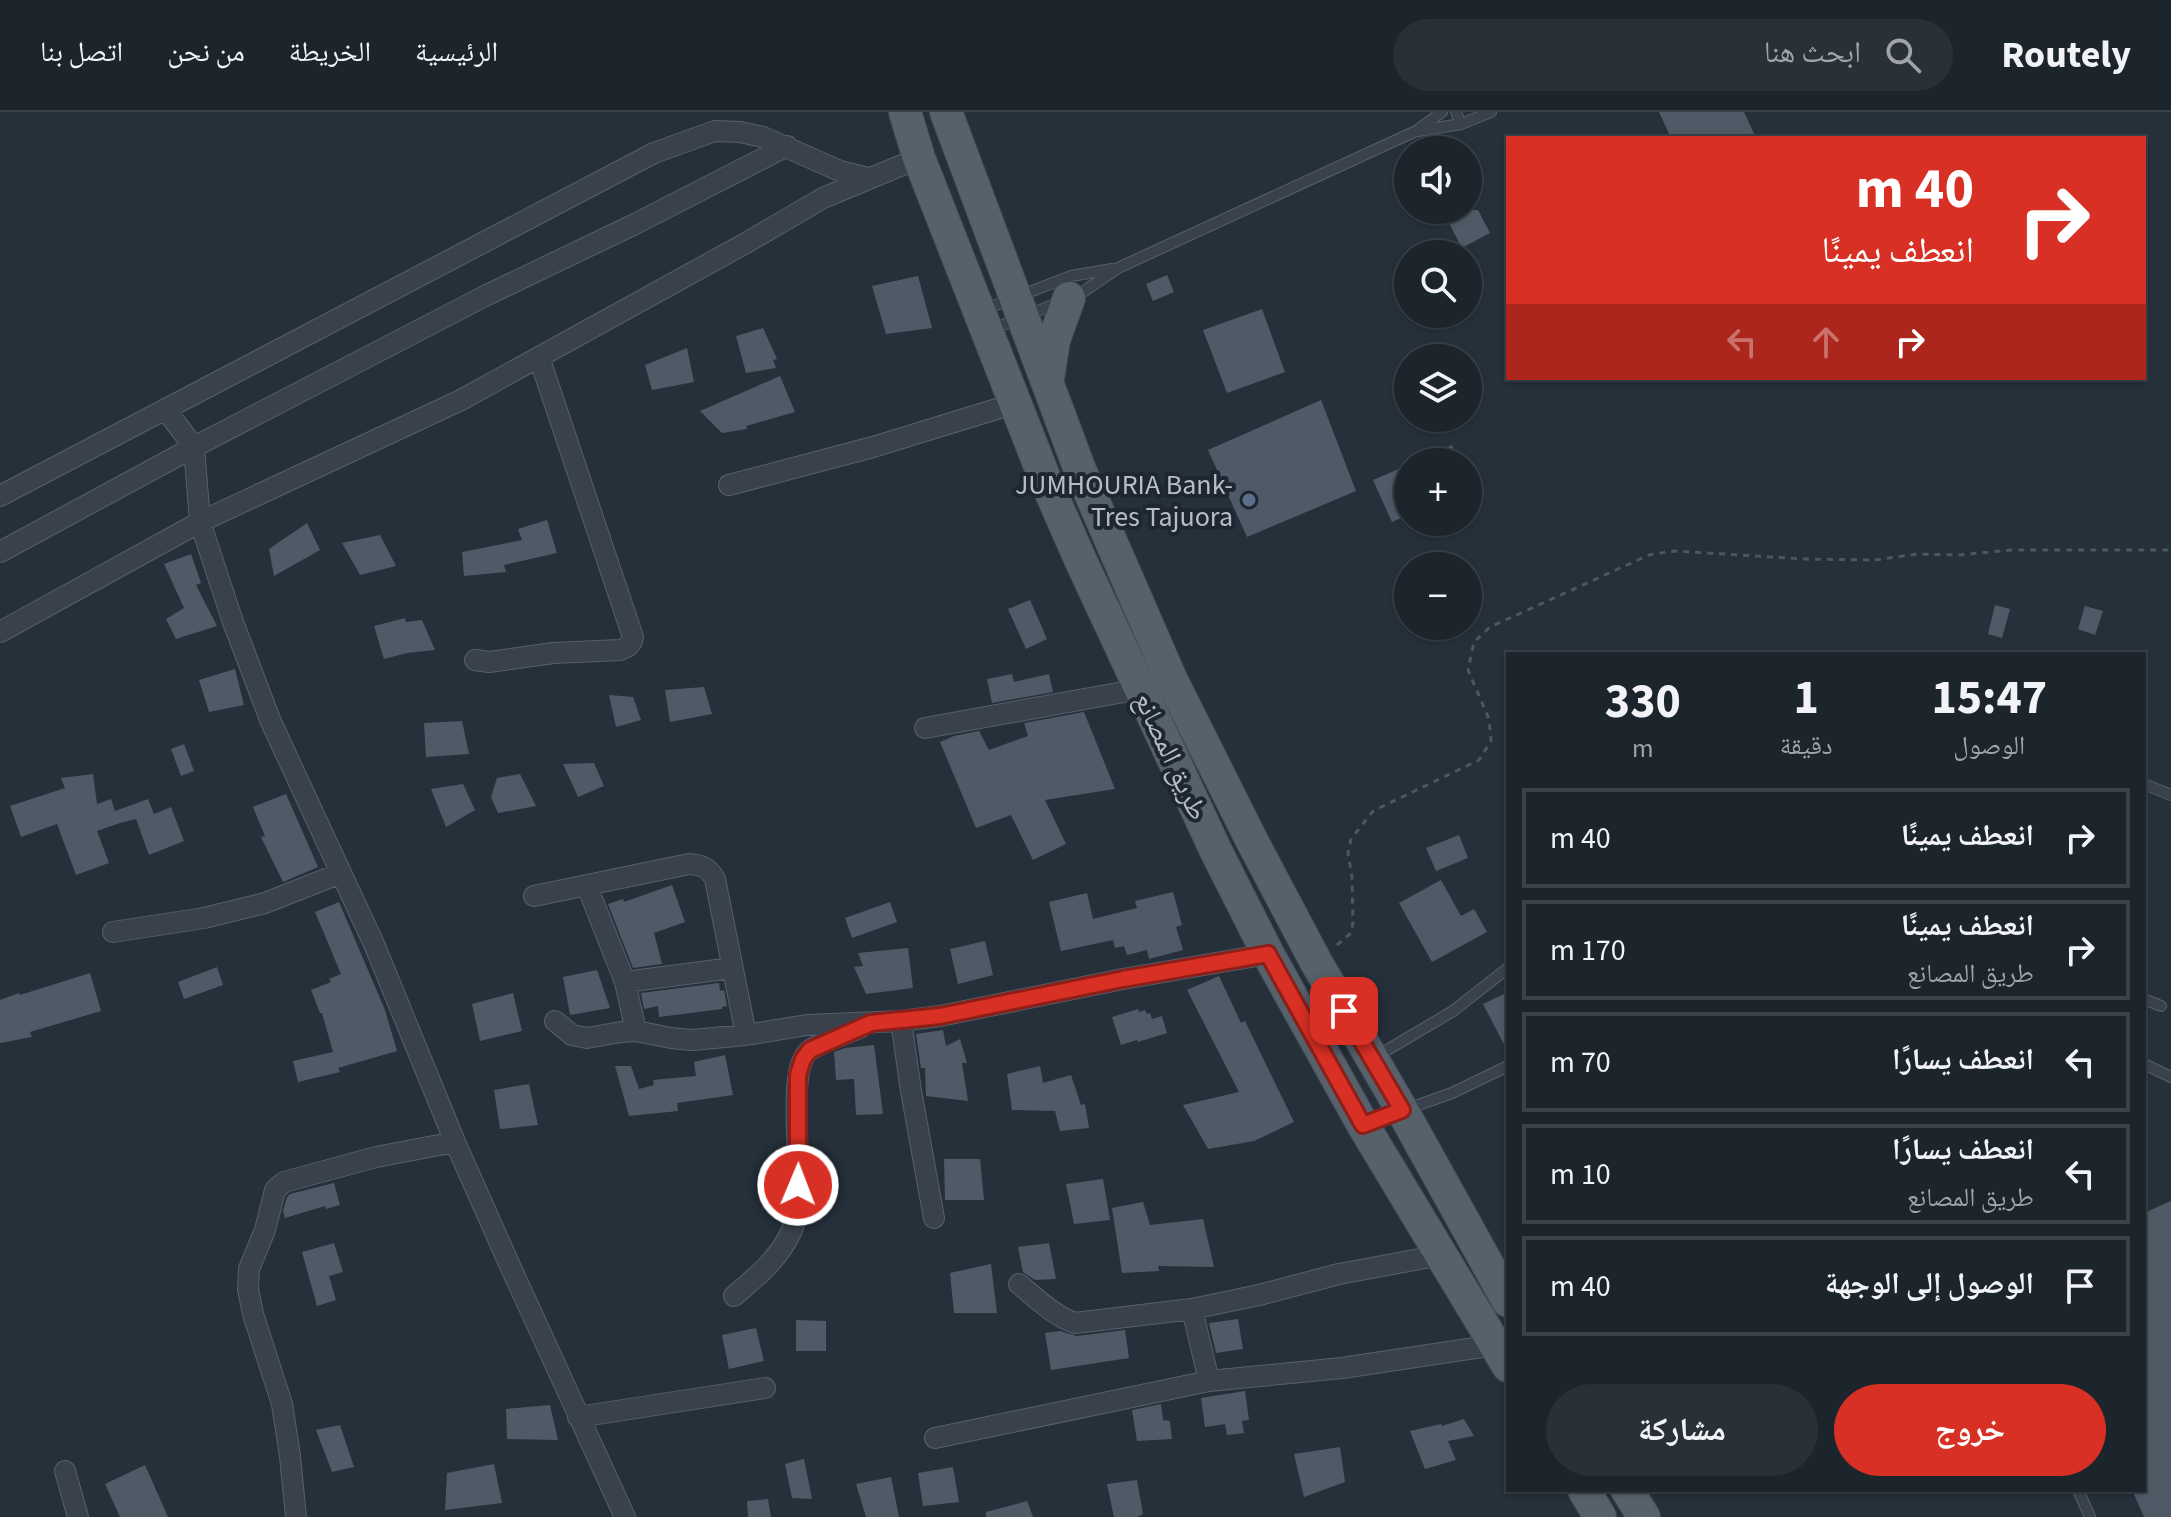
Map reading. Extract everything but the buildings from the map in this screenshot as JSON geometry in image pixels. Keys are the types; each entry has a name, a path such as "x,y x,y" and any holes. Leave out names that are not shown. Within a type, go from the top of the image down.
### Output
{"main road":[{"name":"طريق المصانع","path":"905,112 919,158 1045,479 1216,851 1268,954 1363,1125 1501,1356"},
{"name":"طريق المصانع","path":"946,112 1080,470 1171,679 1316,962 1506,1297"},
{"path":"1047,381 1054,340 1069,298"},
{"path":"1585,1492 1600,1517"},
{"path":"1628,1492 1644,1517"}],"street":[{"path":"0,496 654,153 715,131 740,132 787,146 840,171 868,178"},
{"path":"0,552 485,296 787,146"},
{"path":"0,632 200,522 447,406 823,198 919,158"},
{"path":"475,660 489,662 553,653 620,650 632,643 633,637 539,357"},
{"path":"729,485 873,447 1016,403"},
{"path":"165,409 194,447 200,522 271,722 374,944 455,1142 625,1517"},
{"path":"925,728 1140,689"},
{"path":"534,896 689,864 709,869 715,879 746,1035"},
{"path":"113,932 204,918 265,903 341,873"},
{"path":"587,886 625,982 636,1031"},
{"path":"555,1021 572,1035 587,1038 636,1031 692,1040 807,1025 901,1021 1268,954"},
{"path":"625,982 732,968"},
{"path":"901,1021 934,1218"},
{"path":"734,1296 775,1260 793,1230 799,1168 798,1075 803,1059 810,1050 871,1023"},
{"path":"296,1517 282,1404 248,1289 249,1269 265,1230 275,1190 284,1182 376,1157 455,1142"},
{"path":"1019,1284 1075,1323 1192,1309 1339,1274 1441,1255"},
{"path":"1192,1309 1209,1381"},
{"path":"935,1438 1209,1381 1501,1356"},
{"path":"578,1417 765,1388"},
{"path":"65,1471 78,1517"}],"lane":[{"path":"984,321 1019,307 1080,294 1118,268 1416,131 1442,112"},
{"path":"1456,112 1461,124"},
{"path":"1416,131 1461,124 1491,112"},
{"path":"984,321 1019,307 1071,276 1118,268"},
{"path":"2146,785 2171,795"},
{"path":"1372,1059 1453,1011 1506,970"},
{"path":"2146,1000 2161,1006"},
{"path":"2146,1065 2171,1077"},
{"path":"1363,1125 1452,1093 1506,1067"},
{"path":"2079,1492 2090,1517"}],"path":[{"path":"1316,962 1351,933 1352,877 1348,853 1351,839 1373,811 1479,760 1491,741 1489,719 1468,670 1474,642 1490,627 1649,555 1674,551 1875,560 1917,554 1959,555 2011,550 2171,550"}],"place":[{"name":"JUMHOURIA Bank- Tres Tajuora","path":"1249,500"}],"route":[{"path":"798,1185 798,1075 803,1059 810,1050 871,1023 983,1009 1123,979 1268,954 1363,1125 1402,1110 1344,1011"}]}
